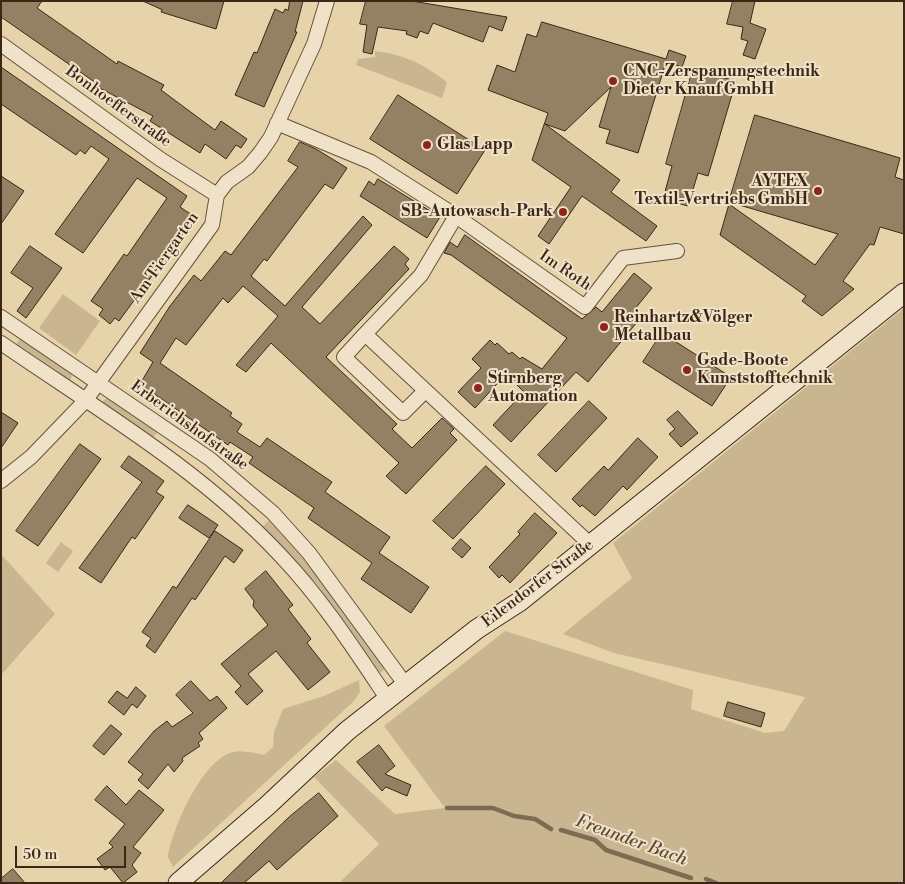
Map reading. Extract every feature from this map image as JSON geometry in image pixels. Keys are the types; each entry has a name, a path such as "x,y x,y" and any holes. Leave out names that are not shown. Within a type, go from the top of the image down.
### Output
{"street":[{"path":"217,196 227,182 248,167 260,153 277,123 314,44 328,1"},
{"name":"Bonhoefferstraße","path":"1,44 160,159 217,196"},
{"name":"Im Roth","path":"277,123 371,162 456,216 585,308 623,258 677,251"},
{"name":"Am Tiergarten","path":"85,401 212,225 217,196"},
{"path":"425,391 403,413 344,357 422,275 456,216"},
{"name":"Eilendorfer Straße","path":"178,883 267,806 347,731 387,698 477,629 518,602 591,545 904,293"},
{"name":"Erberichshofstraße","path":"1,317 210,459 273,512 309,553 405,684"},
{"path":"365,334 591,545"},
{"path":"1,343 201,480 261,535 306,582 337,623 387,698"},
{"path":"1,481 31,457 85,401"}],"shaded area":[{"path":"375,51 386,52 405,58 439,76 447,82 442,98 356,65 358,59 375,57"},
{"path":"63,294 100,321 76,355 39,328"},
{"path":"904,308 904,883 339,883 379,844 314,777 336,760 395,814 445,808 384,726 505,631 693,690 691,709 765,733 784,731 805,697 614,653 563,634 632,578 613,543"},
{"path":"21,337 72,373 71,379 69,380 15,346"},
{"path":"108,397 158,431 152,440 103,405 103,401"},
{"path":"269,520 323,581 385,669 380,673 318,585 261,528"},
{"path":"61,542 73,551 58,572 46,563"},
{"path":"1,554 55,614 1,675"},
{"path":"359,680 360,692 354,701 173,867 168,857 175,830 199,783 219,759 238,751 264,755 273,747 274,732 283,709 324,696"}],"building":[{"path":"1,1 42,1 37,8 117,64 118,61 164,85 161,90 215,130 221,121 247,139 241,148 236,145 226,159 205,144 200,153 150,121 153,116 94,85 96,83 1,17"},
{"path":"143,1 224,1 216,29 161,12 162,10"},
{"path":"290,1 303,1 295,32 297,32 264,107 235,95 254,52 257,53 275,9 283,13 285,9 288,10"},
{"path":"366,1 412,1 507,17 502,31 489,26 483,42 433,23 428,34 420,31 417,38 406,34 407,31 378,27 372,54 363,52 367,25 360,24"},
{"path":"733,1 755,1 750,23 766,29 755,59 743,55 748,41 741,39 743,27 727,24"},
{"path":"542,22 666,59 669,50 686,56 682,67 666,62 638,153 606,143 610,130 599,127 611,87 565,131 545,124 620,180 611,192 657,226 646,241 582,196 549,244 538,236 571,187 532,160 548,113 488,90 497,65 515,72 527,34 536,37"},
{"path":"1,67 187,196 180,207 195,217 119,321 115,318 110,324 99,315 103,309 91,301 124,254 127,256 167,198 137,178 83,253 55,234 109,159 91,146 85,154 80,150 76,155 1,104"},
{"path":"693,69 736,81 708,176 698,173 688,206 663,199 672,166 666,164"},
{"name":"Glas Lapp","path":"398,95 485,150 457,194 370,139"},
{"name":"AYTEX Textil-Vertriebs GmbH","path":"755,115 900,158 895,177 904,180 904,234 880,227 874,245 870,244 843,281 854,289 822,316 802,301 806,296 720,235 729,204 815,265 838,234 729,202"},
{"path":"300,142 316,149 347,168 333,189 325,184 267,261 264,259 251,276 285,306 363,216 372,225 302,307 320,324 394,246 409,259 405,264 409,269 326,357 397,424 392,429 412,448 442,418 454,429 450,433 457,440 406,494 386,476 399,463 271,343 246,372 236,365 278,316 243,286 228,303 223,298 186,345 176,338 160,363 232,413 230,416 242,424 237,432 260,447 267,438 332,482 325,492 390,537 379,553 429,587 411,613 361,579 372,563 308,518 314,508 249,463 253,457 230,442 228,445 140,384 153,362 140,353 170,306 194,275 201,281 225,251 231,255 298,167 288,161"},
{"path":"1,176 24,191 1,224"},
{"path":"378,179 440,217 427,238 360,196 369,181 374,185"},
{"path":"465,235 582,319 596,307 602,312 634,273 652,288 634,310 642,316 588,382 576,372 511,442 493,425 524,392 506,374 475,408 458,392 481,368 472,359 490,340 495,345 497,343 509,354 512,352 520,359 522,357 542,369 567,338 451,255 444,253 450,242 457,247"},
{"path":"30,246 62,268 26,318 17,311 33,288 11,273"},
{"name":"Gade-Boote Kunststofftechnik","path":"662,333 731,377 712,406 643,362"},
{"path":"589,401 607,418 556,472 538,455"},
{"path":"678,411 698,433 681,447 669,434 675,429 667,420"},
{"path":"1,412 18,423 1,448"},
{"path":"638,438 658,457 627,490 623,486 595,516 582,505 580,507 572,499 604,466 608,470"},
{"path":"80,444 101,459 38,546 16,531"},
{"path":"129,456 164,481 156,492 164,497 135,539 132,537 101,583 79,568 142,482 121,467"},
{"path":"486,466 505,484 453,539 433,521"},
{"path":"188,505 218,525 209,538 179,518"},
{"path":"535,513 557,533 510,583 502,575 499,578 489,567 520,534 518,532"},
{"path":"215,531 243,550 234,563 225,556 195,600 192,598 155,653 146,646 151,638 142,632 173,586 176,588"},
{"path":"461,539 471,548 462,558 452,549"},
{"path":"266,571 293,605 288,609 311,639 307,643 330,672 308,690 276,651 248,674 263,691 247,705 235,692 241,686 221,664 268,625 253,606 254,601 245,589"},
{"path":"191,681 210,701 217,696 227,708 199,733 203,739 198,743 200,746 182,758 183,761 174,772 168,764 148,789 138,780 143,774 128,762 154,731 167,721 172,727 193,713 176,695"},
{"path":"136,687 146,696 137,708 132,704 124,715 108,702 117,691 127,698"},
{"path":"728,702 765,713 761,727 724,716"},
{"path":"111,725 122,734 104,755 93,746"},
{"path":"379,745 395,766 385,774 411,785 407,796 386,787 382,791 357,762"},
{"path":"107,786 126,805 139,790 164,810 133,847 141,853 132,865 137,872 123,883 110,867 105,870 97,859 113,847 109,843 125,824 95,800"},
{"path":"319,793 338,816 277,870 269,861 244,883 221,883 289,817"},
{"path":"13,869 25,883 1,883 1,879"}],"waterway":[{"name":"Freunder Bach","path":"447,808 493,808 514,816 535,819 551,829"},
{"name":"Freunder Bach","path":"561,830 595,840 606,850 691,878"},
{"name":"Freunder Bach","path":"706,879 716,883"}],"place":[{"name":"CNC-Zerspanungstechnik Dieter Knauf GmbH","path":"613,81"},
{"name":"Glas Lapp","path":"427,145"},
{"name":"AYTEX Textil-Vertriebs GmbH","path":"818,191"},
{"name":"SB-Autowasch-Park","path":"563,212"},
{"name":"Reinhartz&Völger Metallbau","path":"604,327"},
{"name":"Gade-Boote Kunststofftechnik","path":"687,370"},
{"name":"Stirnberg Automation","path":"478,388"}]}
